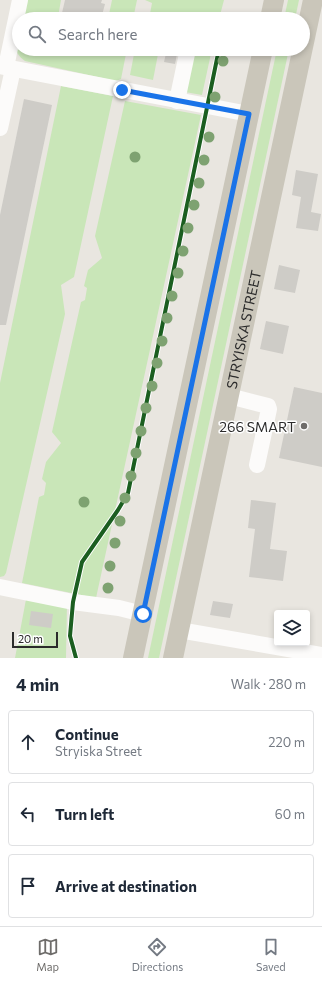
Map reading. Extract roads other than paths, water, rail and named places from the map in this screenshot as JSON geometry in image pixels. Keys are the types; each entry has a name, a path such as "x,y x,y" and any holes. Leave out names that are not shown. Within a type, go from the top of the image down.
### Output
{"main road":[{"path":"271,12 274,0"},
{"name":"STRYISKA STREET","path":"310,19 314,0"},
{"path":"133,658 261,56"},
{"name":"STRYISKA STREET","path":"173,658 302,56"}],"lane":[{"path":"17,12 20,0"},
{"path":"0,128 6,67 12,38"},
{"path":"177,101 187,56"},
{"path":"6,67 249,114"},
{"path":"229,396 268,406 269,409 257,465"},
{"path":"0,587 73,602 119,608 143,614"},
{"path":"179,630 322,656"}],"place":[{"name":"266 SMART","path":"304,426"}]}
